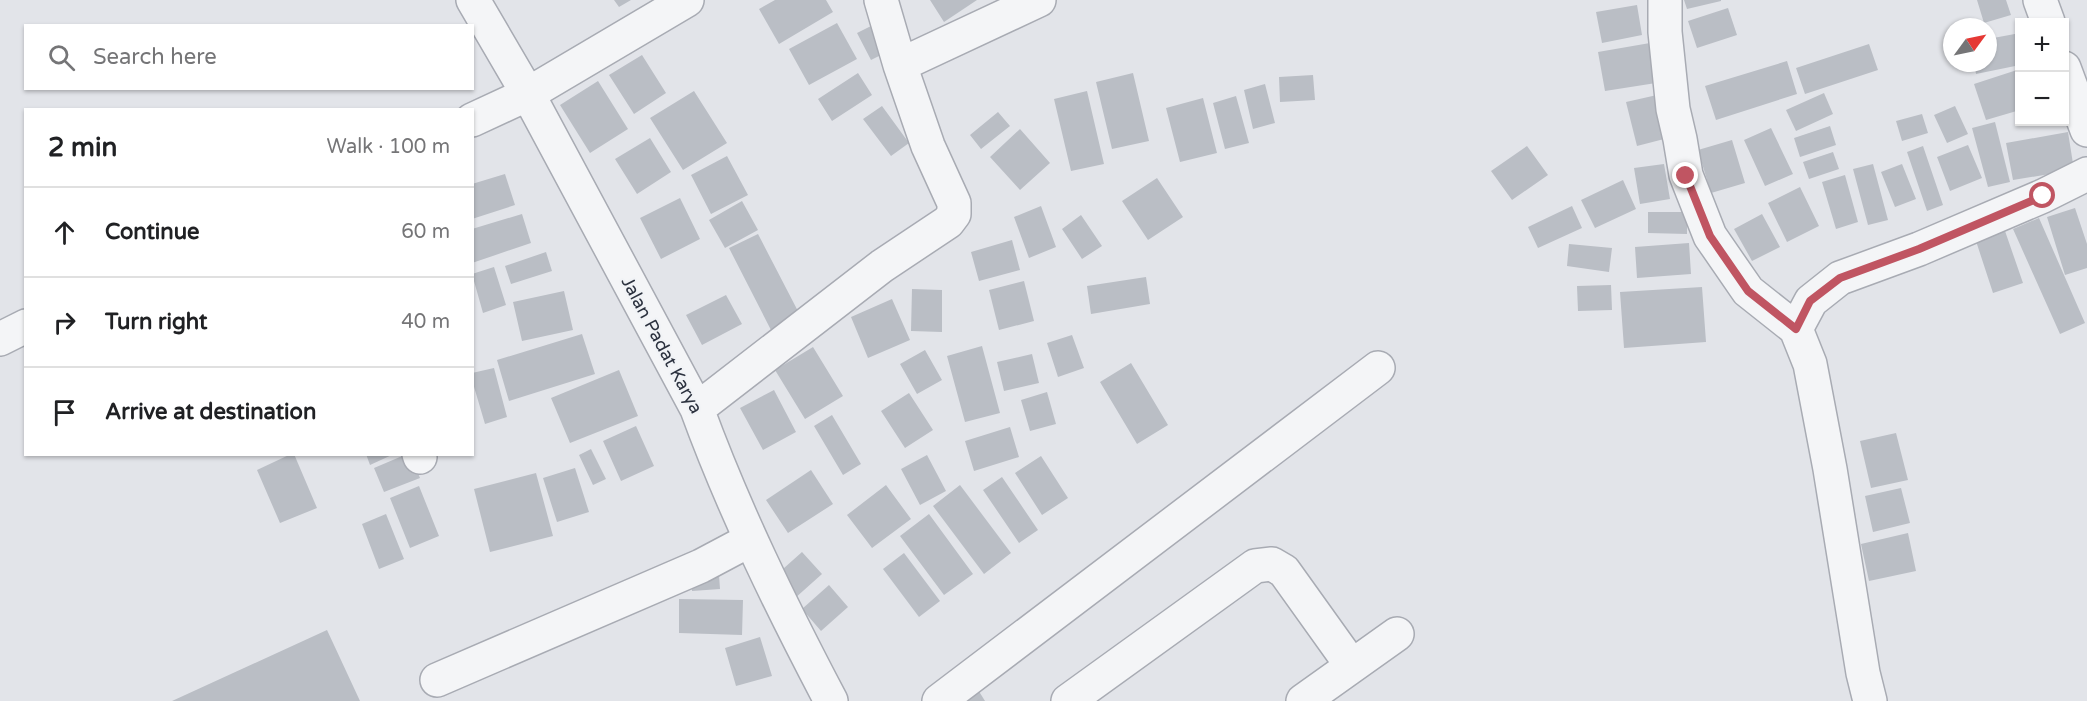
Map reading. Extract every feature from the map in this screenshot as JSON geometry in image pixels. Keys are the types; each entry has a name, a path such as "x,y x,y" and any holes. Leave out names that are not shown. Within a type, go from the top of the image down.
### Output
{"street":[{"name":"Jalan Padat Karya","path":"472,0 528,94 697,409 717,465 750,540 831,701"},
{"path":"474,119 528,94 687,0"},
{"path":"697,409 882,266 948,222 954,214 954,203 928,146 900,65 882,0"},
{"path":"900,65 1039,0"},
{"path":"1665,0 1665,32 1673,109 1686,176 1710,236 1748,291 1796,329 1810,364 1832,479 1863,674 1870,701"},
{"path":"2040,0 2047,18"},
{"path":"2065,72 2087,130"},
{"path":"1796,329 1810,301 1840,278 1919,249 2033,201 2087,174"},
{"path":"0,339 24,327"},
{"path":"939,701 1378,368"},
{"path":"437,680 700,566 750,540"},
{"path":"1068,701 1255,566 1272,564 1284,571 1352,666"},
{"path":"1303,701 1397,634"}],"building":[{"path":"614,0 631,0 619,7"},
{"path":"775,0 826,0 833,12 779,44 759,9"},
{"path":"930,0 977,0 944,22"},
{"path":"1684,0 1721,0 1721,1 1687,9"},
{"path":"1977,0 2006,0 2011,15 1997,19 1982,18"},
{"path":"1637,5 1642,35 1602,43 1596,12"},
{"path":"1728,8 1737,35 1697,48 1688,21"},
{"path":"837,23 857,59 809,85 789,49"},
{"path":"875,24 889,51 871,60 857,33"},
{"path":"2015,34 2015,66 1997,70 1997,37"},
{"path":"1650,43 1656,83 1605,91 1598,52"},
{"path":"1869,44 1878,70 1805,94 1796,68"},
{"path":"642,55 666,93 634,114 609,75"},
{"path":"1787,61 1797,94 1716,120 1705,86"},
{"path":"2015,71 2015,111 1986,120 1974,84"},
{"path":"858,73 872,95 832,121 818,99"},
{"path":"1133,73 1149,141 1112,149 1096,82"},
{"path":"1313,75 1315,100 1280,102 1279,77"},
{"path":"598,81 628,129 590,153 560,105"},
{"path":"1265,84 1275,123 1253,129 1244,90"},
{"path":"694,91 727,143 683,170 650,118"},
{"path":"1087,91 1104,164 1071,171 1054,99"},
{"path":"1824,93 1833,114 1796,131 1786,110"},
{"path":"1657,95 1668,138 1637,146 1626,102"},
{"path":"1236,96 1249,143 1225,149 1213,103"},
{"path":"1203,98 1217,153 1180,162 1166,108"},
{"path":"882,106 909,143 891,156 863,119"},
{"path":"1955,106 1968,134 1947,143 1934,115"},
{"path":"998,112 1010,126 981,149 970,135"},
{"path":"1922,114 1928,133 1902,141 1896,121"},
{"path":"1995,122 2010,182 1988,187 1972,128"},
{"path":"1830,126 1836,145 1800,157 1794,138"},
{"path":"1771,128 1793,174 1765,186 1744,140"},
{"path":"1020,129 1050,163 1020,190 990,157"},
{"path":"2068,132 2074,170 2013,180 2006,143"},
{"path":"650,138 671,172 637,194 615,159"},
{"path":"1732,140 1745,183 1711,193 1698,150"},
{"path":"1968,145 1982,178 1950,191 1937,157"},
{"path":"1527,146 1548,175 1512,200 1491,171"},
{"path":"1923,146 1943,205 1927,211 1907,152"},
{"path":"1833,152 1839,169 1809,179 1803,162"},
{"path":"727,156 748,195 711,214 691,175"},
{"path":"1664,164 1670,199 1640,204 1634,168"},
{"path":"1873,164 1888,220 1868,225 1853,169"},
{"path":"1902,164 1916,199 1895,207 1881,172"},
{"path":"505,174 515,205 474,218 474,183"},
{"path":"1845,175 1858,222 1836,229 1822,182"},
{"path":"1157,178 1183,217 1148,240 1122,201"},
{"path":"1623,180 1636,209 1595,228 1581,200"},
{"path":"1800,187 1819,226 1787,242 1768,203"},
{"path":"680,198 700,239 661,259 640,218"},
{"path":"742,201 758,230 725,248 709,220"},
{"path":"1041,206 1056,247 1029,258 1014,217"},
{"path":"1572,206 1582,228 1538,248 1528,227"},
{"path":"2075,208 2087,244 2087,268 2065,275 2047,217"},
{"path":"1648,212 1687,212 1687,234 1648,233"},
{"path":"522,214 531,243 474,262 474,228"},
{"path":"1762,214 1780,247 1752,261 1734,229"},
{"path":"1081,215 1102,246 1082,259 1062,229"},
{"path":"2039,218 2085,323 2060,334 2013,229"},
{"path":"2005,231 2023,283 1993,293 1976,241"},
{"path":"758,234 801,317 772,332 729,248"},
{"path":"1012,240 1020,270 979,281 971,252"},
{"path":"1689,243 1691,274 1637,278 1635,247"},
{"path":"1569,244 1612,248 1609,272 1567,266"},
{"path":"546,252 552,271 511,284 505,266"},
{"path":"494,267 506,305 483,313 474,273"},
{"path":"1146,277 1150,304 1091,314 1087,286"},
{"path":"1024,281 1034,321 999,330 989,290"},
{"path":"1611,285 1612,310 1578,311 1577,286"},
{"path":"1702,287 1706,342 1624,348 1620,292"},
{"path":"912,289 942,290 942,332 911,331"},
{"path":"564,291 573,330 522,341 513,302"},
{"path":"726,295 742,324 702,345 686,315"},
{"path":"892,299 910,340 868,358 851,317"},
{"path":"582,334 595,374 509,401 497,360"},
{"path":"1072,335 1084,368 1058,377 1047,343"},
{"path":"982,346 1000,413 965,422 947,356"},
{"path":"813,347 843,396 805,419 775,370"},
{"path":"925,350 942,380 917,394 900,364"},
{"path":"1032,354 1039,383 1004,391 997,362"},
{"path":"1131,363 1168,425 1137,444 1100,382"},
{"path":"494,368 507,417 485,424 474,387 474,373"},
{"path":"619,370 638,416 570,443 551,398"},
{"path":"774,390 796,432 763,450 740,408"},
{"path":"1047,392 1056,424 1030,431 1021,400"},
{"path":"909,393 933,430 905,448 881,411"},
{"path":"832,415 861,464 843,475 814,426"},
{"path":"636,426 654,466 621,481 603,441"},
{"path":"1010,427 1019,457 974,471 965,441"},
{"path":"1896,433 1908,480 1871,488 1860,441"},
{"path":"591,449 606,479 593,485 579,455"},
{"path":"927,455 946,491 920,505 901,469"},
{"path":"287,456 295,456 317,508 280,523 257,470"},
{"path":"367,456 390,456 370,465"},
{"path":"402,456 411,456 420,478 384,492 374,468"},
{"path":"1041,456 1068,498 1042,515 1015,473"},
{"path":"575,468 589,512 557,522 543,478"},
{"path":"811,470 833,504 788,533 766,500"},
{"path":"536,473 553,536 490,552 474,489"},
{"path":"1002,477 1038,530 1019,543 983,490"},
{"path":"886,485 911,519 872,548 847,515"},
{"path":"960,485 1011,553 984,574 933,506"},
{"path":"419,486 439,536 410,548 390,498"},
{"path":"1901,488 1910,523 1873,532 1865,496"},
{"path":"386,514 404,559 379,569 362,524"},
{"path":"929,514 973,574 944,595 900,536"},
{"path":"1908,533 1916,571 1869,581 1861,544"},
{"path":"802,552 822,574 794,599 774,577"},
{"path":"904,553 940,601 919,617 883,569"},
{"path":"719,575 720,589 692,591 692,577"},
{"path":"829,585 848,607 821,631 802,609"},
{"path":"679,599 743,600 742,635 679,633"},
{"path":"327,630 360,701 172,701"},
{"path":"760,637 772,676 736,686 725,648"},
{"path":"975,685 985,701 950,701"}],"route":[{"path":"1686,176 1710,236 1748,291 1796,329 1810,301 1840,278 1919,249 2043,196"}]}
